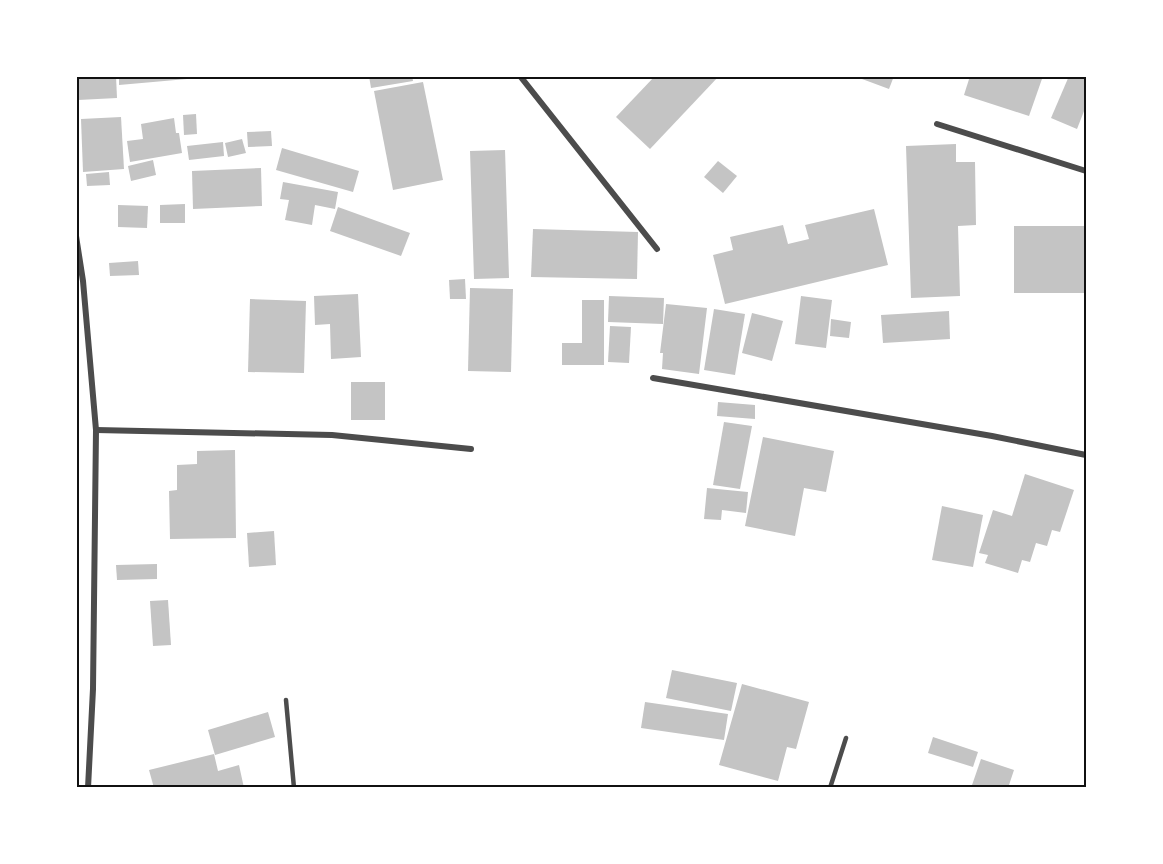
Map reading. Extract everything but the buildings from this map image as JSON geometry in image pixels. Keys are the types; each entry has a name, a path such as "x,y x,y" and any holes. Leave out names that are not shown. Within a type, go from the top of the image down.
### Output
{"street":[{"path":"520,76 657,249"},
{"path":"937,124 1086,171"},
{"path":"76,236 83,281 96,430 93,689 88,788"},
{"path":"653,378 992,436 1086,455"},
{"path":"96,430 332,435 471,449"}],"lane":[{"path":"286,700 294,788"},
{"path":"830,788 846,738"}]}
